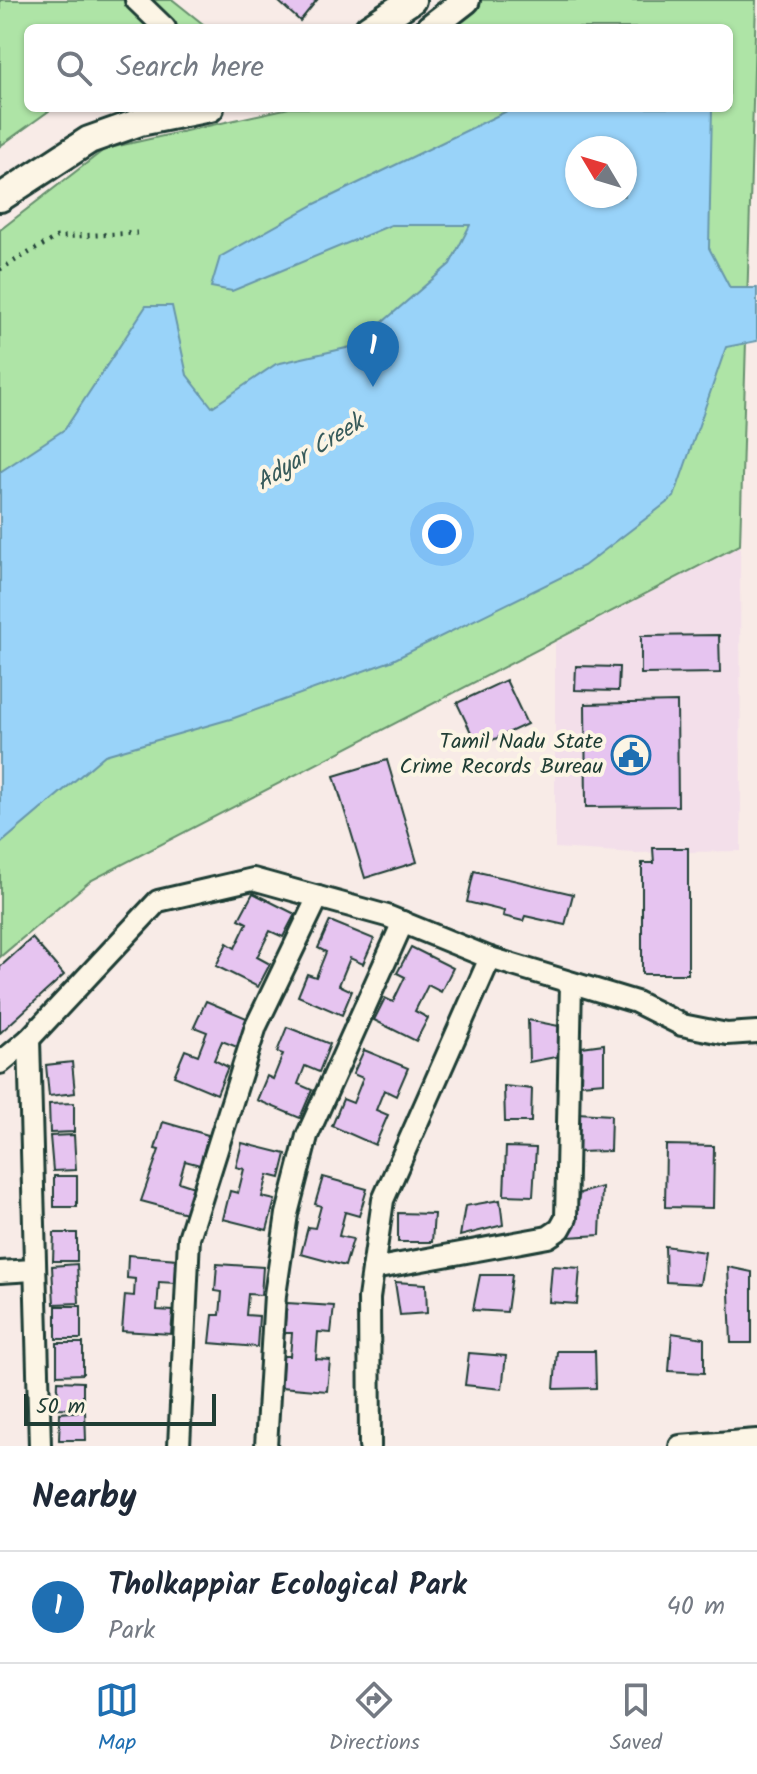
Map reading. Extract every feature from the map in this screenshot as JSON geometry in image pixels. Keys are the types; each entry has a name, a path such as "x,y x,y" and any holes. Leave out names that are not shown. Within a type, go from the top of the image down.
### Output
{"street":[{"path":"136,0 161,24"},
{"path":"375,24 412,0"},
{"path":"435,24 466,0"},
{"path":"0,198 89,140 140,122 190,112"},
{"path":"0,1063 29,1039 158,901 253,879 403,922 490,958 636,1002 682,1025 727,1034 757,1032"},
{"path":"179,1446 189,1238 256,1026 318,897"},
{"path":"266,1446 275,1295 287,1214 307,1136 403,922"},
{"path":"370,1446 369,1298 383,1200 490,958"},
{"path":"373,1269 548,1237 560,1229 566,1218 571,983"},
{"path":"29,1039 40,1446"},
{"path":"0,1272 33,1270"},
{"path":"680,1446 757,1440"}],"path":[{"path":"0,269 57,237 137,233"}],"shaded area":[{"path":"740,545 741,851 635,853 555,848 555,643"}],"green space":[{"path":"0,0 173,0 203,24 24,24 24,112 47,112 0,146"},
{"path":"476,0 756,0 740,545 90,881 0,957 0,230 105,149 271,112 733,112 733,24 444,24"}],"water":[{"name":"Adyar Creek","path":"505,112 712,112 709,248 730,288 757,288 757,341 726,347 674,497 584,566 391,661 234,718 105,755 0,844 0,472 65,429 146,306 172,306 187,375 212,407 276,364 355,346 450,264 470,225 391,225 232,291 211,287 220,257 315,204"}],"building":[{"path":"277,0 317,0 300,21"},
{"path":"719,635 720,673 641,674 641,636"},
{"path":"576,666 619,667 618,691 575,690"},
{"path":"506,680 527,724 478,747 457,703"},
{"name":"Tamil Nadu State Crime Records Bureau","path":"677,702 678,806 586,807 585,704"},
{"path":"387,760 417,862 365,878 334,776"},
{"path":"653,848 688,848 688,974 642,974 642,863 654,863"},
{"path":"474,871 573,894 565,925 525,916 523,921 503,916 504,911 467,902"},
{"path":"253,893 295,914 283,937 270,931 257,957 270,964 258,987 216,966 227,943 235,948 247,923 239,919"},
{"path":"330,921 374,939 363,964 350,958 339,985 352,991 342,1015 298,996 307,974 316,977 326,952 318,948"},
{"path":"32,938 64,975 0,1033 0,967"},
{"path":"411,947 453,968 441,992 428,985 415,1011 428,1018 416,1041 374,1020 385,998 393,1002 405,977 397,973"},
{"path":"206,1001 249,1019 237,1047 222,1041 214,1060 228,1067 217,1094 174,1076 185,1050 198,1055 207,1032 194,1027"},
{"path":"528,1020 564,1027 561,1056 529,1062"},
{"path":"287,1027 330,1044 319,1072 305,1066 298,1084 312,1090 300,1118 257,1100 267,1076 273,1079 283,1054 277,1052"},
{"path":"604,1044 604,1082 581,1084 582,1047"},
{"path":"364,1050 408,1068 396,1096 384,1090 376,1110 388,1115 375,1145 332,1126 343,1099 353,1103 363,1078 353,1074"},
{"path":"72,1062 75,1093 49,1096 46,1065"},
{"path":"504,1086 532,1089 531,1122 505,1122"},
{"path":"74,1103 74,1132 50,1133 49,1104"},
{"path":"577,1113 611,1115 610,1151 578,1152"},
{"path":"163,1122 208,1135 200,1165 185,1161 179,1182 194,1187 186,1213 141,1201 159,1150 155,1149"},
{"path":"74,1135 76,1170 53,1171 50,1136"},
{"path":"242,1143 286,1154 280,1178 268,1175 262,1197 275,1200 267,1230 223,1219 230,1191 238,1193 244,1169 236,1167"},
{"path":"666,1145 714,1146 713,1208 665,1207"},
{"path":"506,1147 536,1148 533,1196 504,1195"},
{"path":"54,1176 77,1176 77,1207 54,1207"},
{"path":"323,1177 367,1189 359,1216 345,1212 339,1236 353,1239 345,1266 301,1254 308,1227 315,1228 321,1206 315,1204"},
{"path":"602,1187 600,1235 568,1237 580,1193"},
{"path":"500,1200 503,1225 460,1236 465,1206"},
{"path":"398,1213 434,1214 432,1242 398,1242"},
{"path":"54,1233 77,1233 77,1261 53,1261"},
{"path":"665,1246 705,1252 700,1284 666,1282"},
{"path":"128,1255 177,1259 175,1283 159,1282 157,1310 173,1311 171,1334 122,1331 125,1295 134,1296 135,1279 127,1278"},
{"path":"77,1264 79,1303 54,1304 52,1266"},
{"path":"217,1264 263,1267 261,1295 248,1294 246,1315 259,1316 257,1347 210,1343 213,1315 220,1315 222,1292 215,1291"},
{"path":"552,1266 580,1268 577,1304 549,1302"},
{"path":"728,1267 752,1272 752,1343 731,1343"},
{"path":"480,1275 512,1275 507,1312 473,1310"},
{"path":"395,1282 426,1284 427,1313 400,1315"},
{"path":"287,1303 334,1306 331,1333 318,1332 316,1359 330,1360 327,1391 281,1387 283,1356 290,1356 292,1333 284,1333"},
{"path":"56,1306 81,1306 81,1339 56,1339"},
{"path":"672,1333 704,1338 704,1373 669,1371"},
{"path":"57,1343 83,1343 83,1374 57,1375"},
{"path":"557,1351 595,1351 596,1388 554,1389"},
{"path":"469,1353 506,1356 502,1389 465,1385"},
{"path":"58,1381 83,1382 83,1409 57,1408"},
{"path":"85,1411 86,1440 59,1440 60,1413"}],"place":[{"name":"Tholkappiar Ecological Park","path":"373,387"},
{"name":"Tamil Nadu State Crime Records Bureau","path":"631,755"}]}
